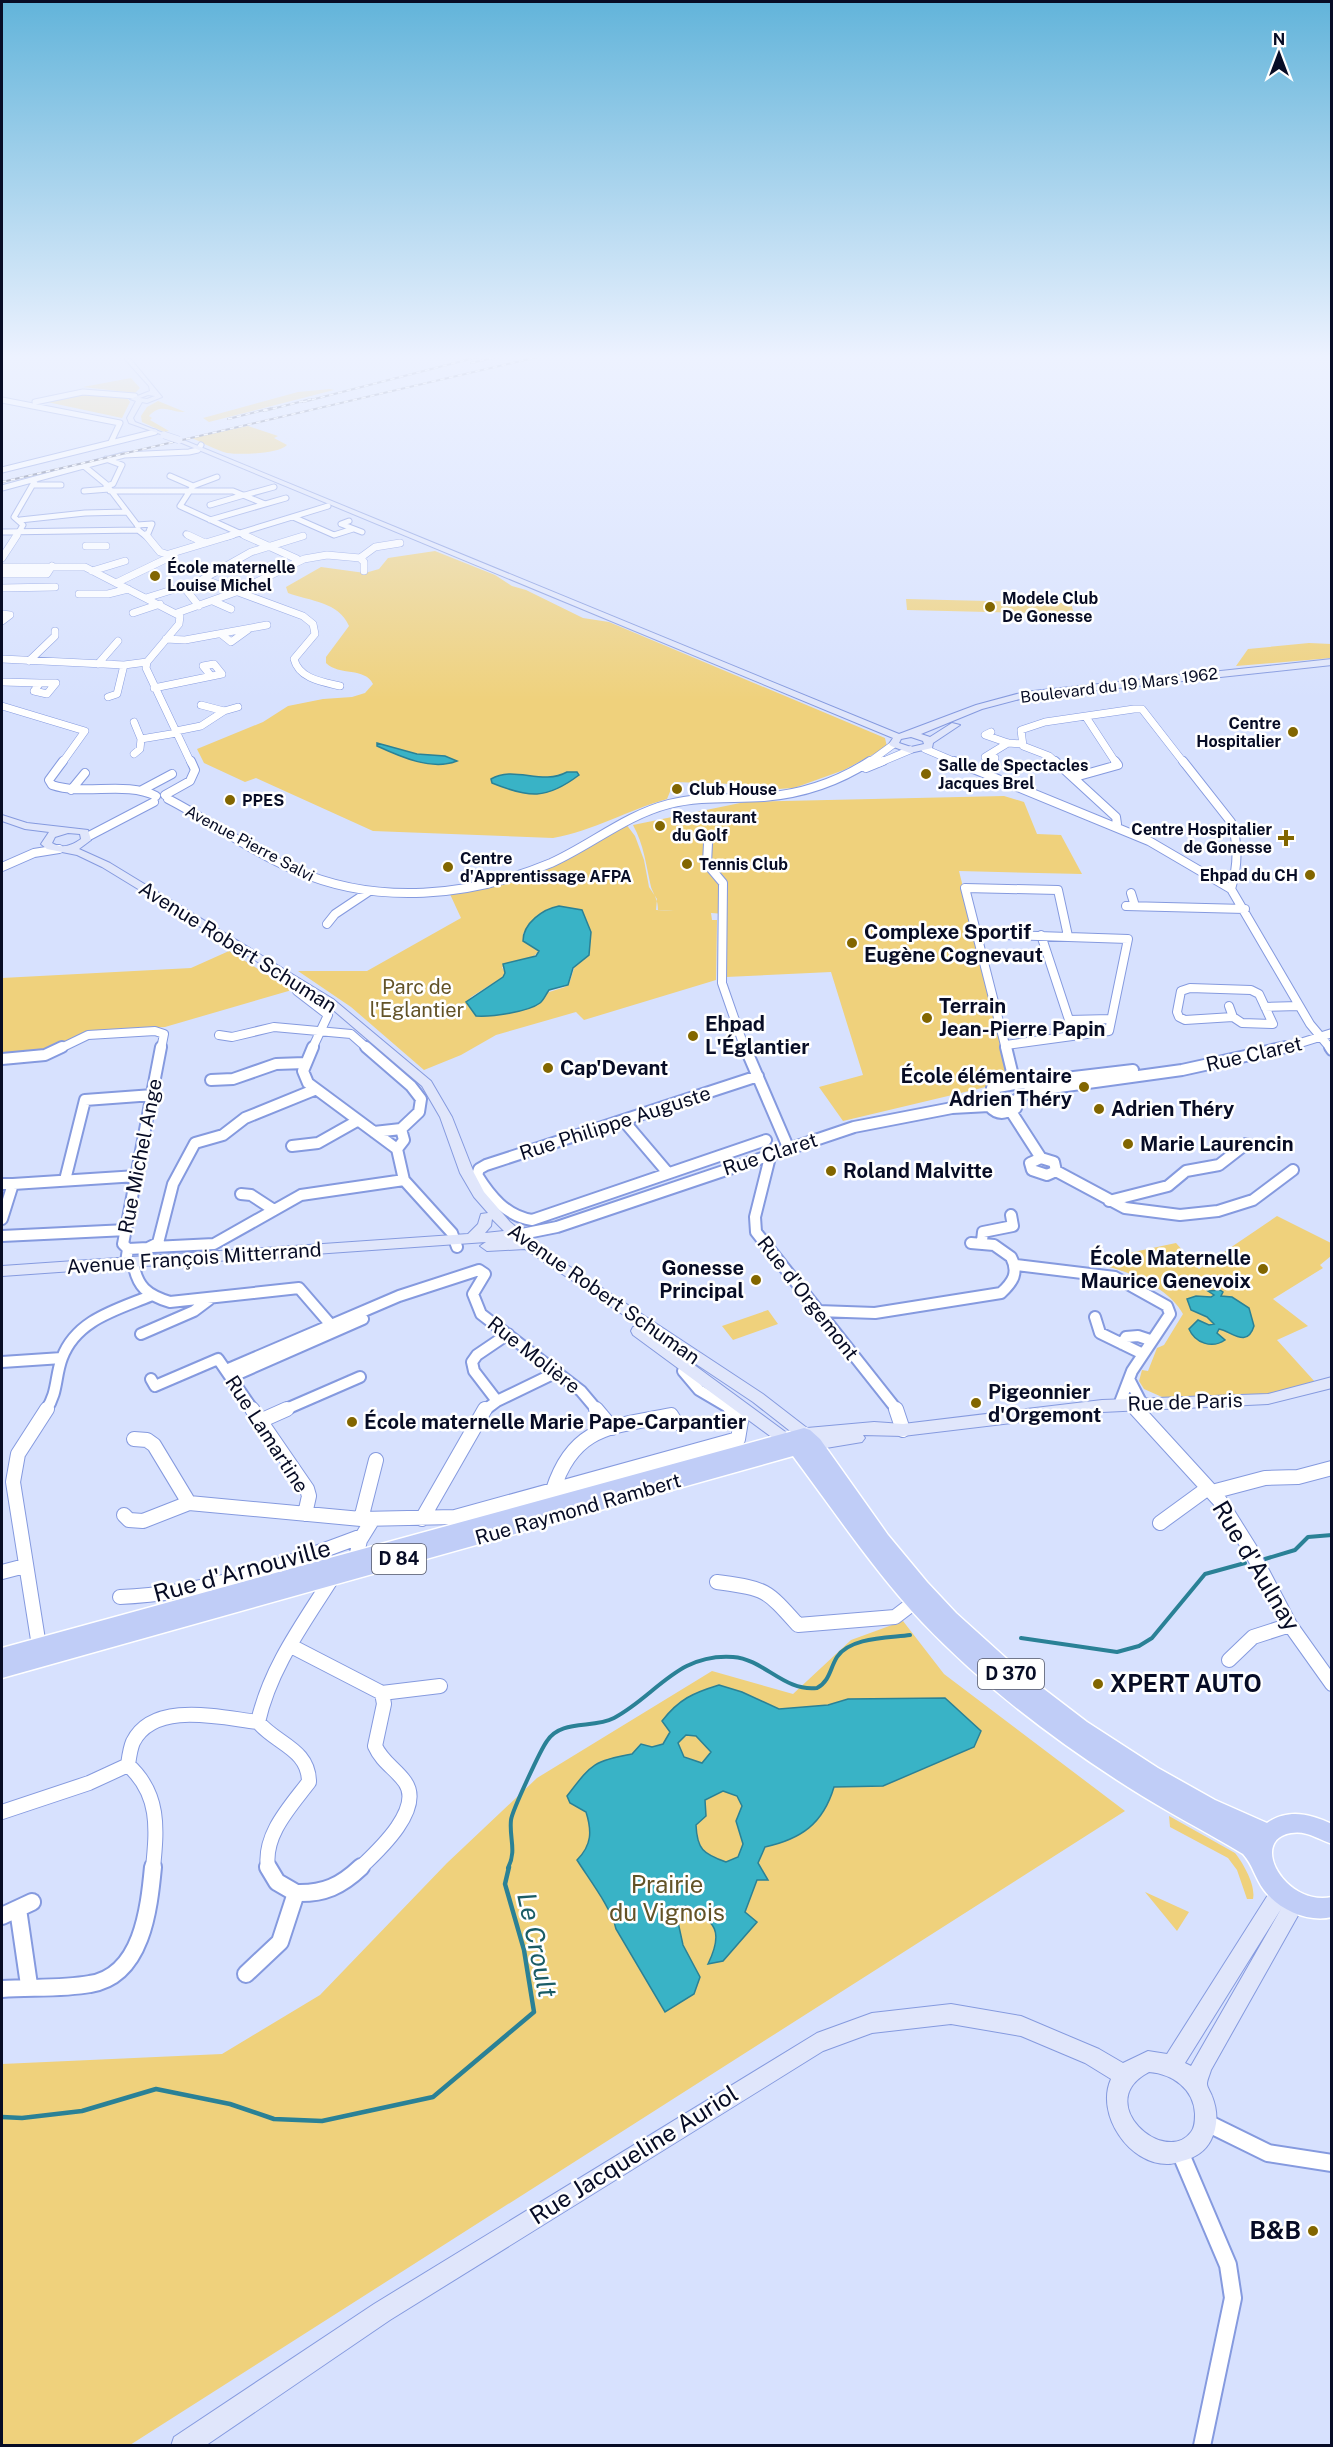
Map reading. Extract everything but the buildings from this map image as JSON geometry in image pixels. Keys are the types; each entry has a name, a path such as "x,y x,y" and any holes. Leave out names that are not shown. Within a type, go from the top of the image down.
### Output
{"main road":[{"path":"256,471 896,740 910,750 927,745"},
{"path":"268,471 401,524 452,552"},
{"name":"Boulevard du 19 Mars 1962","path":"896,740 979,707 1024,695 1332,662"},
{"name":"Boulevard du 19 Mars 1962","path":"927,745 935,736 976,715 1041,698 1332,667"},
{"path":"912,734 927,745"},
{"path":"2,818 25,826 61,831 77,830 86,840 63,849"},
{"name":"Avenue Robert Schuman","path":"25,826 44,836 52,848 63,849 98,860"},
{"path":"46,842 61,831"},
{"name":"Avenue Robert Schuman","path":"86,840 84,849 98,860 329,1001 427,1084 446,1118 471,1180 492,1211 516,1240"},
{"name":"Avenue Robert Schuman","path":"446,1118 460,1176 486,1217 516,1240 660,1336 758,1398 800,1441"},
{"path":"472,1238 481,1230 486,1217"},
{"name":"Avenue François Mitterrand","path":"2,1271 129,1258 387,1244 429,1249 472,1238 516,1240"},
{"name":"Avenue François Mitterrand","path":"456,1243 516,1240"},
{"name":"Rue de Paris","path":"800,1441 875,1436 898,1430 1131,1404 1268,1399 1332,1382"},
{"name":"Rue Raymond Rambert","path":"358,1564 759,1445 800,1441"},
{"name":"Rue Raymond Rambert","path":"2,1670 330,1572 800,1441"},
{"name":"D 370","path":"800,1441 873,1552 916,1601 963,1649 1039,1714 1121,1772 1250,1847 1260,1856"},
{"name":"D 370","path":"800,1441 921,1588 999,1663 1035,1694 1125,1758 1210,1809 1268,1833"},
{"name":"Rue Raymond Rambert","path":"2,1656 330,1572"},
{"path":"1327,1829 1303,1823 1288,1823 1268,1833 1261,1845 1260,1856 1262,1869 1287,1898 1311,1908 1332,1907"},
{"path":"1172,2066 1287,1898"},
{"path":"1196,2085 1202,2066 1287,1898"},
{"name":"Rue Jacqueline Auriol","path":"183,2445 382,2312 817,2043 872,2023 951,2014 1021,2026 1092,2056 1124,2074"},
{"path":"1148,2061 1172,2066 1196,2085 1206,2109 1206,2123 1202,2136 1194,2145 1180,2152 1169,2153 1141,2143 1128,2131 1120,2118 1116,2102 1117,2087 1124,2074 1134,2065 1148,2061"}],"street":[{"path":"2,488 35,482 68,471"},
{"path":"94,471 124,505 138,527 160,552 169,554 328,506"},
{"path":"108,488 119,471"},
{"path":"170,476 191,488"},
{"path":"217,477 191,488 180,507 297,559"},
{"path":"35,482 61,485"},
{"path":"17,519 35,482"},
{"path":"210,505 274,487"},
{"path":"84,491 108,488 233,489 265,504"},
{"path":"210,520 286,498"},
{"path":"69,516 73,509"},
{"path":"7,519 127,512"},
{"path":"292,517 334,535 353,529"},
{"path":"2,558 5,548 24,523 17,519"},
{"path":"349,521 341,524 362,532"},
{"path":"2,532 96,531 152,524 147,536"},
{"path":"59,538 60,531"},
{"path":"96,531 86,546 106,546"},
{"path":"186,534 205,543"},
{"path":"303,536 251,552 203,578 234,592 292,608 308,616 314,624 316,633 311,642 294,659 296,667 312,679 340,686"},
{"path":"360,558 375,547 400,543"},
{"path":"113,581 132,575 152,564 170,559 172,556 169,554"},
{"path":"177,613 234,592 297,559 326,554 360,558 364,562 364,571"},
{"path":"92,571 125,561"},
{"path":"2,574 33,574 34,579 44,579 52,566"},
{"path":"2,567 79,566 177,613 181,620 146,665"},
{"path":"199,606 187,591 209,582"},
{"path":"2,588 55,587"},
{"path":"31,596 36,588"},
{"path":"79,594 108,594 129,589"},
{"path":"146,598 175,589"},
{"path":"213,601 231,609"},
{"path":"133,613 160,604"},
{"path":"2,614 10,615 2,621"},
{"path":"166,639 185,640 221,634 231,642 250,628 267,625"},
{"path":"29,661 55,636 55,631"},
{"path":"98,664 118,641"},
{"path":"2,659 146,665"},
{"path":"108,697 117,694 124,665"},
{"path":"86,840 190,781 195,770 154,688 146,665"},
{"path":"154,688 211,676"},
{"path":"3,684 41,682"},
{"path":"2,705 85,731 48,781 57,788 97,793 142,790 172,774"},
{"path":"201,705 224,711"},
{"path":"141,739 201,726 224,711 238,707"},
{"path":"1114,826 1117,820 1112,813 1075,777 1044,752 1028,749 1020,732 1026,727 1060,718 1086,717 1119,709 1142,709 1231,822 1237,840 1235,879 1231,889"},
{"path":"1075,777 1118,765 1086,717"},
{"path":"134,722 141,739 140,749 134,754"},
{"path":"991,732 985,735 1008,743"},
{"name":"Avenue Pierre Salvi","path":"849,774 896,740"},
{"path":"994,758 991,760 985,757 1008,743 1022,740"},
{"path":"927,745 1173,853 1231,889 1245,909 1299,1006 1320,1037 1332,1050"},
{"name":"Avenue Pierre Salvi","path":"142,790 294,870 327,883 368,892 420,893 499,880 568,854 627,819 649,810 689,800 793,793 824,785 910,750"},
{"path":"71,790 85,773"},
{"path":"1097,819 1112,813"},
{"path":"77,830 122,818"},
{"path":"34,853 46,842"},
{"path":"708,843 707,864 723,883 722,983 745,1048 788,1147"},
{"path":"2,867 34,853 63,849"},
{"path":"1016,1084 964,888 1058,890 1068,936"},
{"path":"327,924 334,914 361,901 368,892"},
{"path":"1131,893 1131,906 1245,909"},
{"path":"976,934 1125,937 1128,939 1109,1031 1006,1045"},
{"path":"1041,935 1074,1035"},
{"path":"1229,1006 1233,1017 1242,1023 1273,1024 1259,994 1251,990 1190,988 1181,991 1177,1011 1179,1017 1193,1021 1233,1017"},
{"path":"297,991 328,1015 305,1064 304,1078 314,1090 397,1149 404,1180 456,1243"},
{"path":"1265,1006 1299,1006"},
{"path":"1069,1020 1111,1019"},
{"path":"219,1035 232,1037 274,1027 351,1034 417,1093 422,1106 401,1129 374,1132"},
{"name":"Rue Michel Ange","path":"2,1059 45,1055 93,1035 155,1031 164,1034 123,1244 129,1258"},
{"name":"Rue Claret","path":"1010,1110 1030,1091 1218,1063 1332,1033"},
{"path":"212,1080 233,1079 276,1064 305,1064"},
{"path":"1038,1159 1010,1110 997,1098 992,1088 1133,1070"},
{"name":"Rue Philippe Auguste","path":"477,1175 479,1169 486,1165 758,1076"},
{"path":"314,1090 245,1118 223,1134 195,1143 173,1184 158,1243 129,1258 135,1274 150,1296 170,1302 299,1288 331,1325"},
{"path":"65,1180 85,1100 153,1095"},
{"path":"997,1098 990,1103 994,1112 1010,1110"},
{"name":"Rue Claret","path":"516,1240 788,1147 864,1125 952,1108 990,1106"},
{"path":"623,1120 668,1173 766,1140"},
{"path":"292,1146 318,1143 357,1121"},
{"path":"397,1149 404,1140 401,1129"},
{"path":"1109,1201 1168,1186 1186,1171 1219,1165 1246,1144"},
{"name":"Rue d'Orgemont","path":"771,1153 755,1216 756,1232 898,1412 898,1430"},
{"path":"1056,1171 1047,1175 1035,1172 1030,1165 1038,1159 1054,1162 1056,1171 1109,1201 1144,1212 1189,1215 1254,1200 1293,1170"},
{"name":"Avenue Robert Schuman","path":"477,1175 487,1192 497,1202 520,1219 532,1220 668,1173"},
{"path":"2,1220 7,1184 137,1176"},
{"path":"153,1247 214,1244 301,1195 404,1180"},
{"path":"241,1194 251,1195 274,1210"},
{"path":"1011,1215 1013,1226 988,1229 976,1242 1007,1251 1016,1265"},
{"path":"2,1236 127,1230"},
{"path":"818,1311 875,1313 993,1296 1008,1289 1016,1265"},
{"path":"1016,1265 1106,1275 1124,1280 1162,1302 1169,1310 1166,1321 1150,1340 1119,1398 1131,1404"},
{"name":"Rue Molière","path":"399,1296 457,1280 472,1271 483,1272 484,1278 476,1286 473,1294 481,1314 581,1391 612,1428"},
{"path":"39,1646 32,1587 25,1566 7,1484 24,1442 55,1397 62,1358 70,1341 84,1326 150,1296"},
{"path":"228,1374 331,1325 399,1296"},
{"path":"228,1374 394,1305 399,1296"},
{"path":"141,1334 194,1311 210,1299"},
{"path":"1095,1317 1100,1333 1143,1354"},
{"path":"497,1401 474,1371 472,1362 477,1354 508,1334"},
{"path":"1122,1344 1126,1337 1138,1336 1150,1340"},
{"path":"2,1362 62,1358"},
{"name":"Rue Lamartine","path":"151,1379 155,1386 218,1359 308,1489 309,1496 305,1514"},
{"path":"124,1515 129,1520 143,1521 189,1503 367,1519 455,1517 730,1443 740,1436 742,1426 740,1416 719,1400 700,1391 683,1371"},
{"path":"422,1519 482,1414 497,1401 557,1372"},
{"path":"260,1421 360,1377"},
{"name":"Rue d'Aulnay","path":"1129,1379 1131,1404 1210,1490 1250,1549 1290,1625 1331,1679"},
{"path":"553,1490 558,1472 571,1448 587,1437 612,1428 670,1415 675,1423"},
{"path":"740,1436 759,1445"},
{"path":"134,1438 147,1440 154,1445 189,1503"},
{"path":"358,1564 357,1547 367,1519 376,1460"},
{"path":"1160,1523 1210,1490 1265,1478 1298,1477 1332,1468"},
{"name":"Rue d'Arnouville","path":"120,1598 166,1596 311,1556 362,1536"},
{"path":"2,1572 25,1566"},
{"path":"330,1572 269,1683 261,1703 258,1722 265,1733 302,1755 308,1764 309,1782 274,1831 266,1848 264,1862 269,1874 279,1886 296,1893 312,1894 341,1885 407,1816 411,1798 409,1787 383,1760 375,1746 384,1704 382,1693"},
{"path":"717,1582 758,1588 770,1594 798,1625 895,1617 916,1601"},
{"path":"1229,1660 1238,1655 1248,1641 1290,1625"},
{"path":"291,1646 382,1693 440,1686"},
{"path":"2,1989 90,1984 103,1980 124,1966 134,1950 150,1893 156,1827 150,1791 128,1765 132,1740 138,1731 153,1722 194,1715 258,1722"},
{"path":"2,1812 89,1783 128,1765"},
{"path":"246,1974 280,1942 296,1893"},
{"path":"2,1916 32,1902"},
{"path":"18,1909 29,1986"},
{"path":"1206,2123 1268,2152 1332,2163"},
{"path":"1180,2152 1228,2265 1233,2298 1202,2445"}],"green space":[{"path":"435,551 495,575 512,586 526,590 583,618 609,622 885,738 887,747 844,770 794,788 744,791 733,784 674,782 667,799 568,835 553,838 373,831 256,778 245,782 204,763 197,749 263,722 288,706 323,699 352,697 365,693 373,684 364,675 331,667 326,663 326,657 349,626 344,618 331,607 288,593 286,587 321,567 365,573 379,569 388,558"},
{"name":"Modele Club De Gonesse","path":"906,599 1071,603 1074,614 907,610"},
{"path":"1309,643 1331,644 1331,658 1236,666 1248,649"},
{"name":"Complexe Sportif Eugène Cognevaut","path":"1004,796 1024,802 1037,834 1061,835 1082,874 959,871 1011,1081 843,1121 819,1087 863,1075 831,972 726,977 726,914 711,913 712,920 717,920 716,980 584,1020 576,1012 496,1035 461,1055 424,1070 351,1007 298,971 367,971 461,918 449,892 520,875 626,824 635,836 644,860 649,887 654,895 642,848 633,825 745,802","holes":["546,910 582,910 588,924 570,981 565,987 476,1015 467,1002 471,997 503,977 505,973 502,967 531,959 539,951 527,943 523,934 529,924"]},
{"path":"229,951 292,990 165,1027 87,1031 40,1054 2,1056 2,978 191,968"},
{"path":"1277,1216 1331,1243 1331,1256 1320,1265 1323,1268 1273,1299 1308,1326 1277,1340 1316,1383 1280,1394 1223,1397 1162,1397 1144,1389 1139,1381 1142,1370 1148,1371 1157,1348 1164,1345 1183,1314 1177,1305 1159,1289 1138,1277 1105,1266 1124,1254 1176,1243 1199,1269"},
{"path":"768,1310 778,1324 733,1340 722,1326"},
{"name":"Prairie du Vignois","path":"903,1621 944,1674 1125,1811 130,2445 2,2445 2,2064 222,2054 320,1995 447,1863 537,1778 712,1671 793,1694 851,1640"},
{"path":"1169,1816 1235,1853 1251,1881 1253,1899 1247,1899 1237,1870 1228,1858 1170,1827"},
{"path":"1145,1892 1189,1912 1177,1931"}],"water":[{"path":"377,743 417,754 445,756 457,761 447,764 427,764 396,754 377,746"},
{"path":"577,772 579,775 557,789 537,794 517,792 492,783 491,779 509,774 548,777"},
{"path":"559,906 582,910 591,932 589,955 573,968 568,985 549,990 540,1003 527,1009 500,1015 476,1016 466,1002 503,977 505,973 503,964 536,956 539,951 523,941 526,928 547,910"},
{"path":"1208,1291 1223,1292 1221,1296 1232,1297 1249,1308 1254,1326 1251,1333 1243,1338 1219,1329 1217,1333 1225,1340 1215,1344 1204,1343 1195,1338 1189,1329 1198,1320 1209,1325 1214,1324 1207,1317 1191,1310 1187,1299 1196,1296 1211,1297 1214,1295"},
{"path":"719,1685 742,1692 779,1709 828,1705 848,1699 945,1698 981,1731 974,1747 883,1786 834,1787 824,1811 809,1828 778,1844 765,1847 758,1863 768,1880 757,1880 745,1912 757,1922 723,1961 708,1964 716,1943 716,1935 710,1923 686,1906 676,1913 683,1945 700,1977 694,1994 665,2012 616,1929 605,1903 577,1860 586,1849 589,1825 586,1812 570,1803 567,1796 582,1777 600,1762 632,1754 641,1744 652,1747 663,1744 670,1732 662,1721 668,1713 694,1694","holes":["686,1735 696,1736 711,1752 702,1763 684,1757 678,1743","723,1791 737,1796 742,1806 736,1821 743,1844 738,1857 726,1862 703,1849 698,1840 696,1825 706,1816 705,1800"]}],"waterway":[{"name":"Le Croult","path":"1265,1559 1295,1550 1308,1537 1332,1535"},
{"name":"Le Croult","path":"1021,1638 1117,1652 1139,1646 1152,1638 1205,1574 1245,1563"},
{"name":"Le Croult","path":"508,1868 512,1855 511,1820 513,1814 527,1780 544,1746 553,1734 569,1727 614,1718 668,1678 697,1662 714,1658 744,1659 794,1685 817,1688 827,1678 843,1650 860,1642 910,1635"},
{"name":"Le Croult","path":"2,2117 22,2118 82,2111 156,2089 230,2104 274,2119 322,2121 433,2097 534,2012 524,1950 505,1884 509,1867"}],"railway":[{"path":"2,482 48,471"}],"place":[{"name":"École maternelle Louise Michel","path":"155,576"},
{"name":"Modele Club De Gonesse","path":"990,607"},
{"name":"Centre Hospitalier","path":"1293,732"},
{"name":"Salle de Spectacles Jacques Brel","path":"926,774"},
{"name":"Club House","path":"677,789"},
{"name":"PPES","path":"230,800"},
{"name":"Restaurant du Golf","path":"660,826"},
{"name":"Centre Hospitalier de Gonesse","path":"1286,838"},
{"name":"Tennis Club","path":"687,864"},
{"name":"Centre d'Apprentissage AFPA","path":"448,867"},
{"name":"Ehpad du CH","path":"1310,875"},
{"name":"Complexe Sportif Eugène Cognevaut","path":"852,943"},
{"name":"Terrain Jean-Pierre Papin","path":"927,1018"},
{"name":"Ehpad L'Églantier","path":"693,1036"},
{"name":"Cap'Devant","path":"548,1068"},
{"name":"École élémentaire Adrien Théry","path":"1084,1087"},
{"name":"Adrien Théry","path":"1099,1109"},
{"name":"Marie Laurencin","path":"1128,1144"},
{"name":"Roland Malvitte","path":"831,1171"},
{"name":"École Maternelle Maurice Genevoix","path":"1263,1269"},
{"name":"Gonesse Principal","path":"756,1280"},
{"name":"Pigeonnier d'Orgemont","path":"976,1403"},
{"name":"École maternelle Marie Pape-Carpantier","path":"352,1422"},
{"name":"XPERT AUTO","path":"1098,1684"},
{"name":"B&B","path":"1313,2231"}],"park label":[{"name":"Parc de l'Eglantier","path":"417,998"}]}
